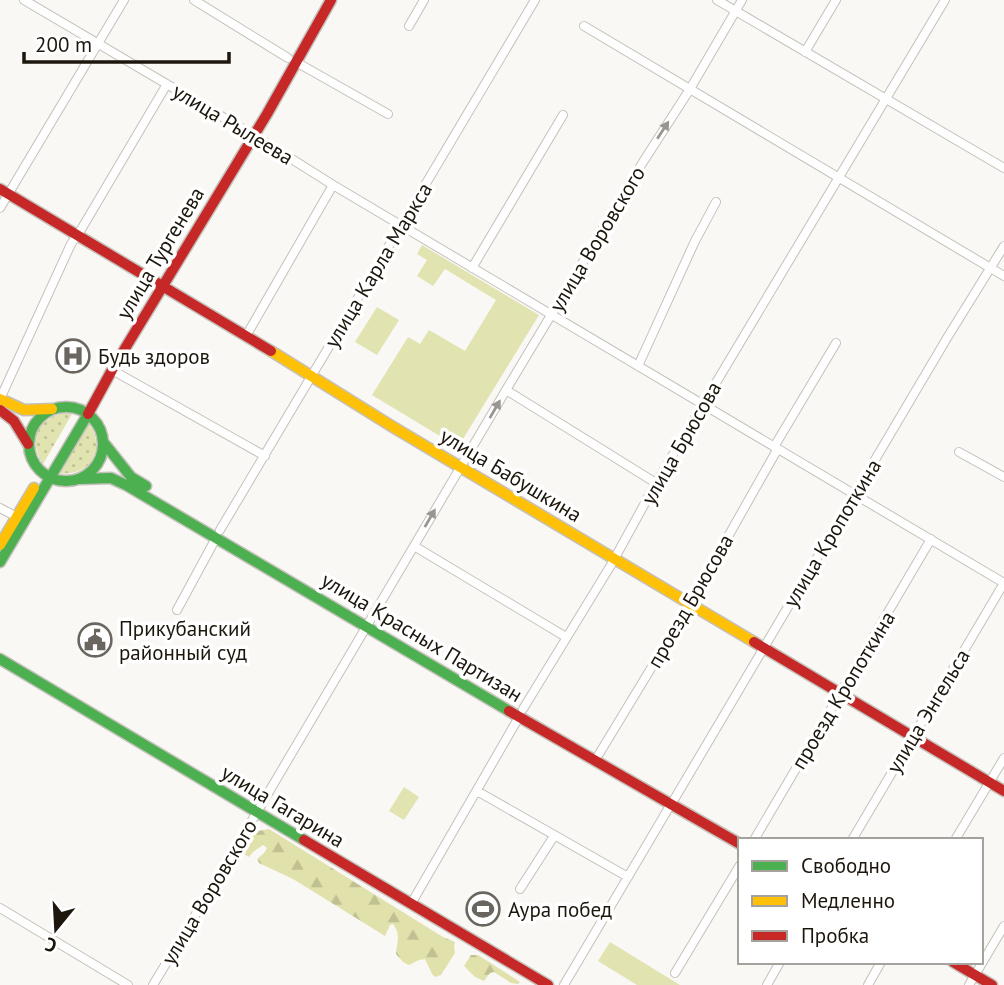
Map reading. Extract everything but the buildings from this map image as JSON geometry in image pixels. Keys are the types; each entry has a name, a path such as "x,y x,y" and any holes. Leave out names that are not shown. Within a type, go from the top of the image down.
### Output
{"main road":[{"name":"улица Тургенева","path":"0,545 46,476 251,134 322,0"},
{"name":"улица Тургенева","path":"292,60 331,0"},
{"name":"улица Бабушкина","path":"4,192 312,376 393,428 1004,791"},
{"name":"улица Тургенева","path":"84,412 112,370 160,284"},
{"path":"0,399 25,411 70,407 84,412"},
{"path":"0,410 19,424 32,461 46,476"},
{"path":"28,444 33,426 41,416 52,410"},
{"name":"улица Красных Партизан","path":"84,412 99,426 104,443 131,477 218,534"},
{"path":"80,479 95,468 103,452 104,443"},
{"name":"улица Тургенева","path":"0,562 25,522 46,476"},
{"name":"улица Красных Партизан","path":"46,476 70,482 111,478 126,485 218,534 521,713 741,838"},
{"name":"улица Гагарина","path":"0,659 548,985"},
{"name":"улица Красных Партизан","path":"521,713 599,754 738,843"},
{"path":"942,964 973,982 992,985"},
{"path":"955,964 973,982"}],"street":[{"name":"улица Рылеева","path":"24,0 1004,583"},
{"path":"0,208 4,192 124,0"},
{"path":"194,0 388,114"},
{"path":"409,26 424,0"},
{"name":"улица Карла Маркса","path":"177,610 218,534 535,0"},
{"path":"717,0 1004,168"},
{"name":"улица Воровского","path":"153,985 551,314 742,0"},
{"path":"805,52 836,0"},
{"name":"улица Брюсова","path":"411,904 656,483 945,0"},
{"path":"584,26 1004,276"},
{"path":"0,399 71,244 167,84"},
{"path":"472,268 563,115"},
{"path":"246,336 333,185"},
{"path":"638,366 695,241 716,202"},
{"name":"улица Кропоткина","path":"564,985 1004,246"},
{"path":"774,446 836,343"},
{"path":"112,370 265,456"},
{"path":"506,390 656,483"},
{"name":"проезд Брюсова","path":"599,754 690,604 777,450 774,446"},
{"path":"959,452 1004,477"},
{"path":"0,508 17,517"},
{"name":"проезд Кропоткина","path":"755,838 931,539"},
{"path":"414,546 566,637"},
{"name":"улица Энгельса","path":"853,838 1004,583"},
{"path":"956,838 1004,758"},
{"path":"477,790 628,877"},
{"path":"520,889 554,836"},
{"path":"675,973 738,868"},
{"path":"0,908 128,985"},
{"path":"983,964 1004,926"},
{"path":"767,985 779,964"},
{"path":"868,985 880,964"},
{"path":"973,982 983,964"}],"green space":[{"path":"422,245 539,315 458,447 372,395 408,337 420,344 429,330 465,351 496,300 445,269 433,286 417,276 427,260 417,254"},
{"path":"377,307 399,320 377,355 355,342"},
{"path":"64,413 72,414 43,464 36,447 38,432 47,420"},
{"path":"88,423 96,442 92,459 79,471 58,473"},
{"path":"404,787 419,797 404,820 389,811"},
{"path":"269,829 455,942 455,953 441,975 435,977 432,974 425,959 409,965 403,962 396,954 398,935 393,924 385,936 293,879 259,863 257,859 267,848 263,845 249,857 240,852 252,832"},
{"path":"610,942 680,985 637,985 598,961"},
{"path":"471,955 478,955 520,982 511,983 494,972 484,981 475,977 464,966"}],"traffic: fast":[{"path":"59,407 73,407 87,413 97,423 103,444 101,458 87,475 73,481 59,481 45,475 35,465 29,451 29,437 35,423 45,413 59,407"},
{"path":"0,562 88,414"},
{"path":"104,443 131,477 146,486"},
{"path":"80,479 111,478 126,485 509,711"},
{"path":"0,659 304,840"}],"traffic: slow":[{"path":"271,351 393,427 754,642"},
{"path":"0,399 24,410 52,409"},
{"path":"0,545 34,488"}],"traffic: jam":[{"path":"88,414 267,114 331,0"},
{"path":"0,189 271,351"},
{"path":"0,410 14,421 28,444"},
{"path":"754,642 1004,791"},
{"path":"509,711 738,843"},
{"path":"304,840 548,985"},
{"path":"956,964 992,985"}],"place":[{"name":"Будь здоров","path":"73,356"},
{"name":"Прикубанский районный суд","path":"95,640"},
{"name":"Аура побед","path":"483,909"}]}
